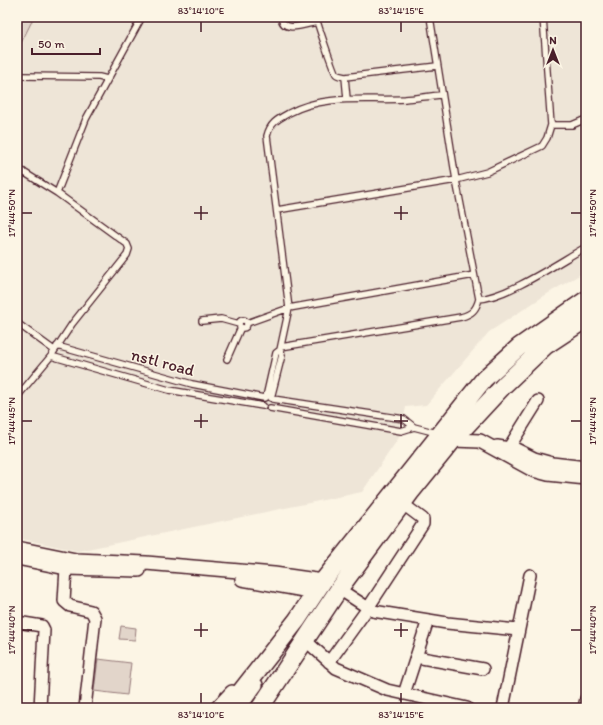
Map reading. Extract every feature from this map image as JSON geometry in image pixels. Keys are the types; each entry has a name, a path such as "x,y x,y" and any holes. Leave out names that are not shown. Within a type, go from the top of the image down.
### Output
{"main road":[{"path":"265,705 339,589 403,504 484,379 519,347 586,300"},
{"path":"229,707 297,620 319,587 446,437 545,346 586,319"}],"street":[{"path":"508,449 538,401"},
{"path":"446,437 480,441 492,446 518,463 533,470 548,474 586,478"},
{"path":"492,446 516,450 534,459 552,464 586,468"},
{"path":"329,662 368,608 423,524 423,519 403,504"},
{"path":"17,548 76,560 146,562 274,574 319,587"},
{"path":"17,558 66,568 119,571 142,570 207,574 264,582 319,587"},
{"path":"66,568 64,601 70,606 91,611 95,618 85,708"},
{"path":"503,708 530,575"},
{"path":"339,589 373,611 428,620 518,630"},
{"path":"229,707 289,639 297,620"},
{"path":"404,694 428,620"},
{"path":"17,622 42,626 44,630 40,708"},
{"path":"250,708 297,645 309,635 329,662 336,668 391,691 466,708"},
{"path":"416,657 483,669"},
{"path":"584,708 586,699"}],"lane":[{"path":"57,193 86,118 142,17"},
{"path":"281,17 285,26 290,27 317,20 334,72 337,75 345,77 437,66"},
{"path":"280,348 461,317 474,311 479,299 456,180 430,17"},
{"path":"277,210 456,180 487,172 542,146 547,138 551,125 543,17"},
{"path":"22,76 99,77 107,79"},
{"path":"345,77 347,99"},
{"path":"268,398 276,353 280,348 289,308 267,136 269,129 275,121 304,106 324,101 347,99 405,99 442,95"},
{"path":"551,125 572,124 586,119"},
{"path":"17,168 57,193 126,244 129,249 127,255 72,324 54,351 17,397"},
{"path":"17,179 24,172"},
{"path":"479,299 489,299 504,293 586,247"},
{"path":"227,359 242,320 247,323 289,308 474,275"},
{"path":"202,321 221,319 240,326"},
{"path":"17,323 54,351 169,390 401,431 414,427 446,437"},
{"name":"nstl road","path":"54,351 185,382 268,398 404,419 414,427"},
{"path":"263,406 262,401 268,398"},
{"path":"268,398 274,403 270,408"}],"shaded area":[{"path":"17,17 586,17 586,271 547,294 489,332 426,405 406,407 400,436 362,492 78,551 17,538"},
{"path":"17,17 34,17 17,51"},
{"path":"121,626 136,628 135,640 119,639"},
{"path":"98,659 131,663 127,695 94,691"}]}
